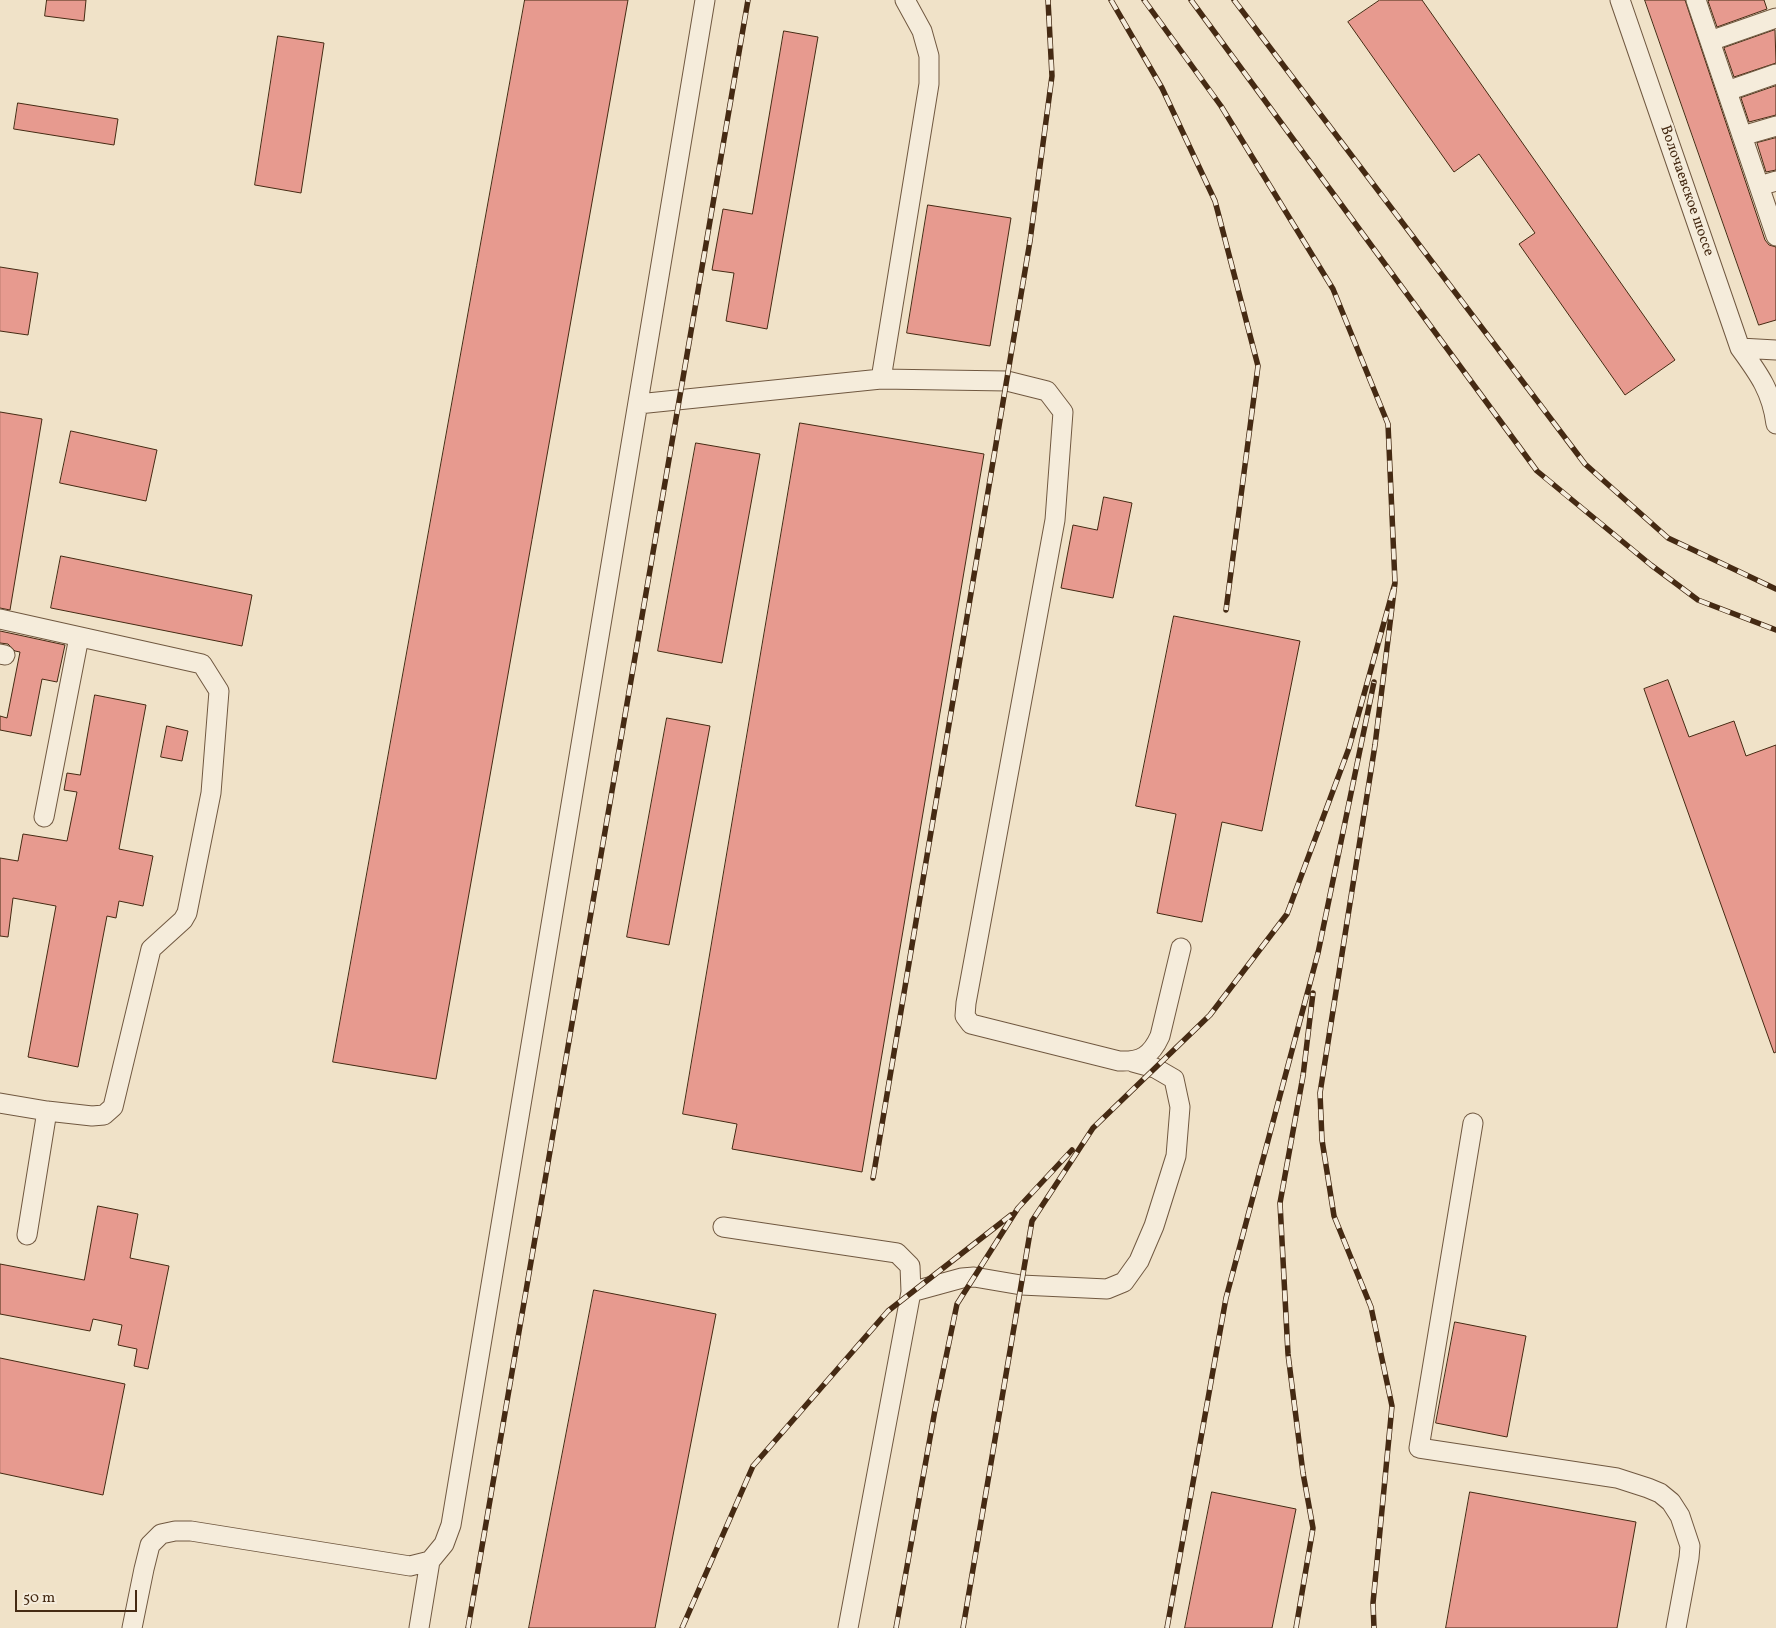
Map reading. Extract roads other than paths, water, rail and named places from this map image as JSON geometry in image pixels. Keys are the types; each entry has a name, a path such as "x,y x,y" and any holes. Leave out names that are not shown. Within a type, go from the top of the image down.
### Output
{"street":[{"path":"418,1628 430,1561 444,1544 451,1525 705,0"},
{"path":"881,379 929,84 929,56 927,47 922,30 905,0"},
{"name":"Волочаевское шоссе","path":"1620,0 1740,348 1762,378 1774,408 1776,424"},
{"path":"1696,0 1742,136 1768,183 1776,236"},
{"path":"1710,41 1776,18"},
{"path":"1727,91 1776,74"},
{"path":"1742,136 1776,126"},
{"path":"1740,348 1776,350"},
{"path":"638,404 881,379 1006,380 1046,391 1063,412 1055,520 965,1016 971,1024 1119,1061 1133,1062 1155,1068 1174,1079 1180,1107 1176,1156 1154,1226 1139,1261 1124,1282 1107,1289 1021,1285 974,1277 962,1278 911,1292"},
{"path":"0,619 202,664 220,691 211,793 187,914 183,920 151,949 113,1108 104,1115 92,1116 0,1103"},
{"path":"44,817 79,636"},
{"path":"1133,1062 1145,1057 1154,1049 1160,1036 1181,948"},
{"path":"27,1235 47,1111"},
{"path":"1473,1123 1419,1448 1617,1478 1660,1493 1671,1502 1680,1516 1690,1546 1676,1628"},
{"path":"723,1227 897,1253 910,1266 911,1292 848,1628"},
{"path":"132,1628 150,1545 161,1534 175,1531 191,1531 410,1566 430,1561"}],"railway":[{"path":"468,1628 748,0"},
{"path":"873,1178 1030,241 1052,76 1048,0"},
{"path":"1111,0 1162,88 1215,201 1258,366 1226,610"},
{"path":"1144,0 1221,106 1333,289 1388,424 1394,589"},
{"path":"1191,0 1537,471 1651,565 1698,600 1776,630"},
{"path":"1234,0 1585,464 1668,538 1776,589"},
{"path":"963,1628 1032,1221 1093,1128 1210,1015 1287,914 1349,748 1395,583 1375,745 1320,1093 1322,1140 1334,1216 1371,1307 1392,1406 1373,1603 1374,1628"},
{"path":"1167,1628 1226,1298 1318,953 1374,682"},
{"path":"1296,1628 1313,1528 1303,1473 1288,1354 1280,1203 1303,1076 1313,993"},
{"path":"896,1628 935,1410 957,1304 1018,1208 1072,1150"},
{"path":"682,1628 753,1466 888,1311 1011,1215"}]}
